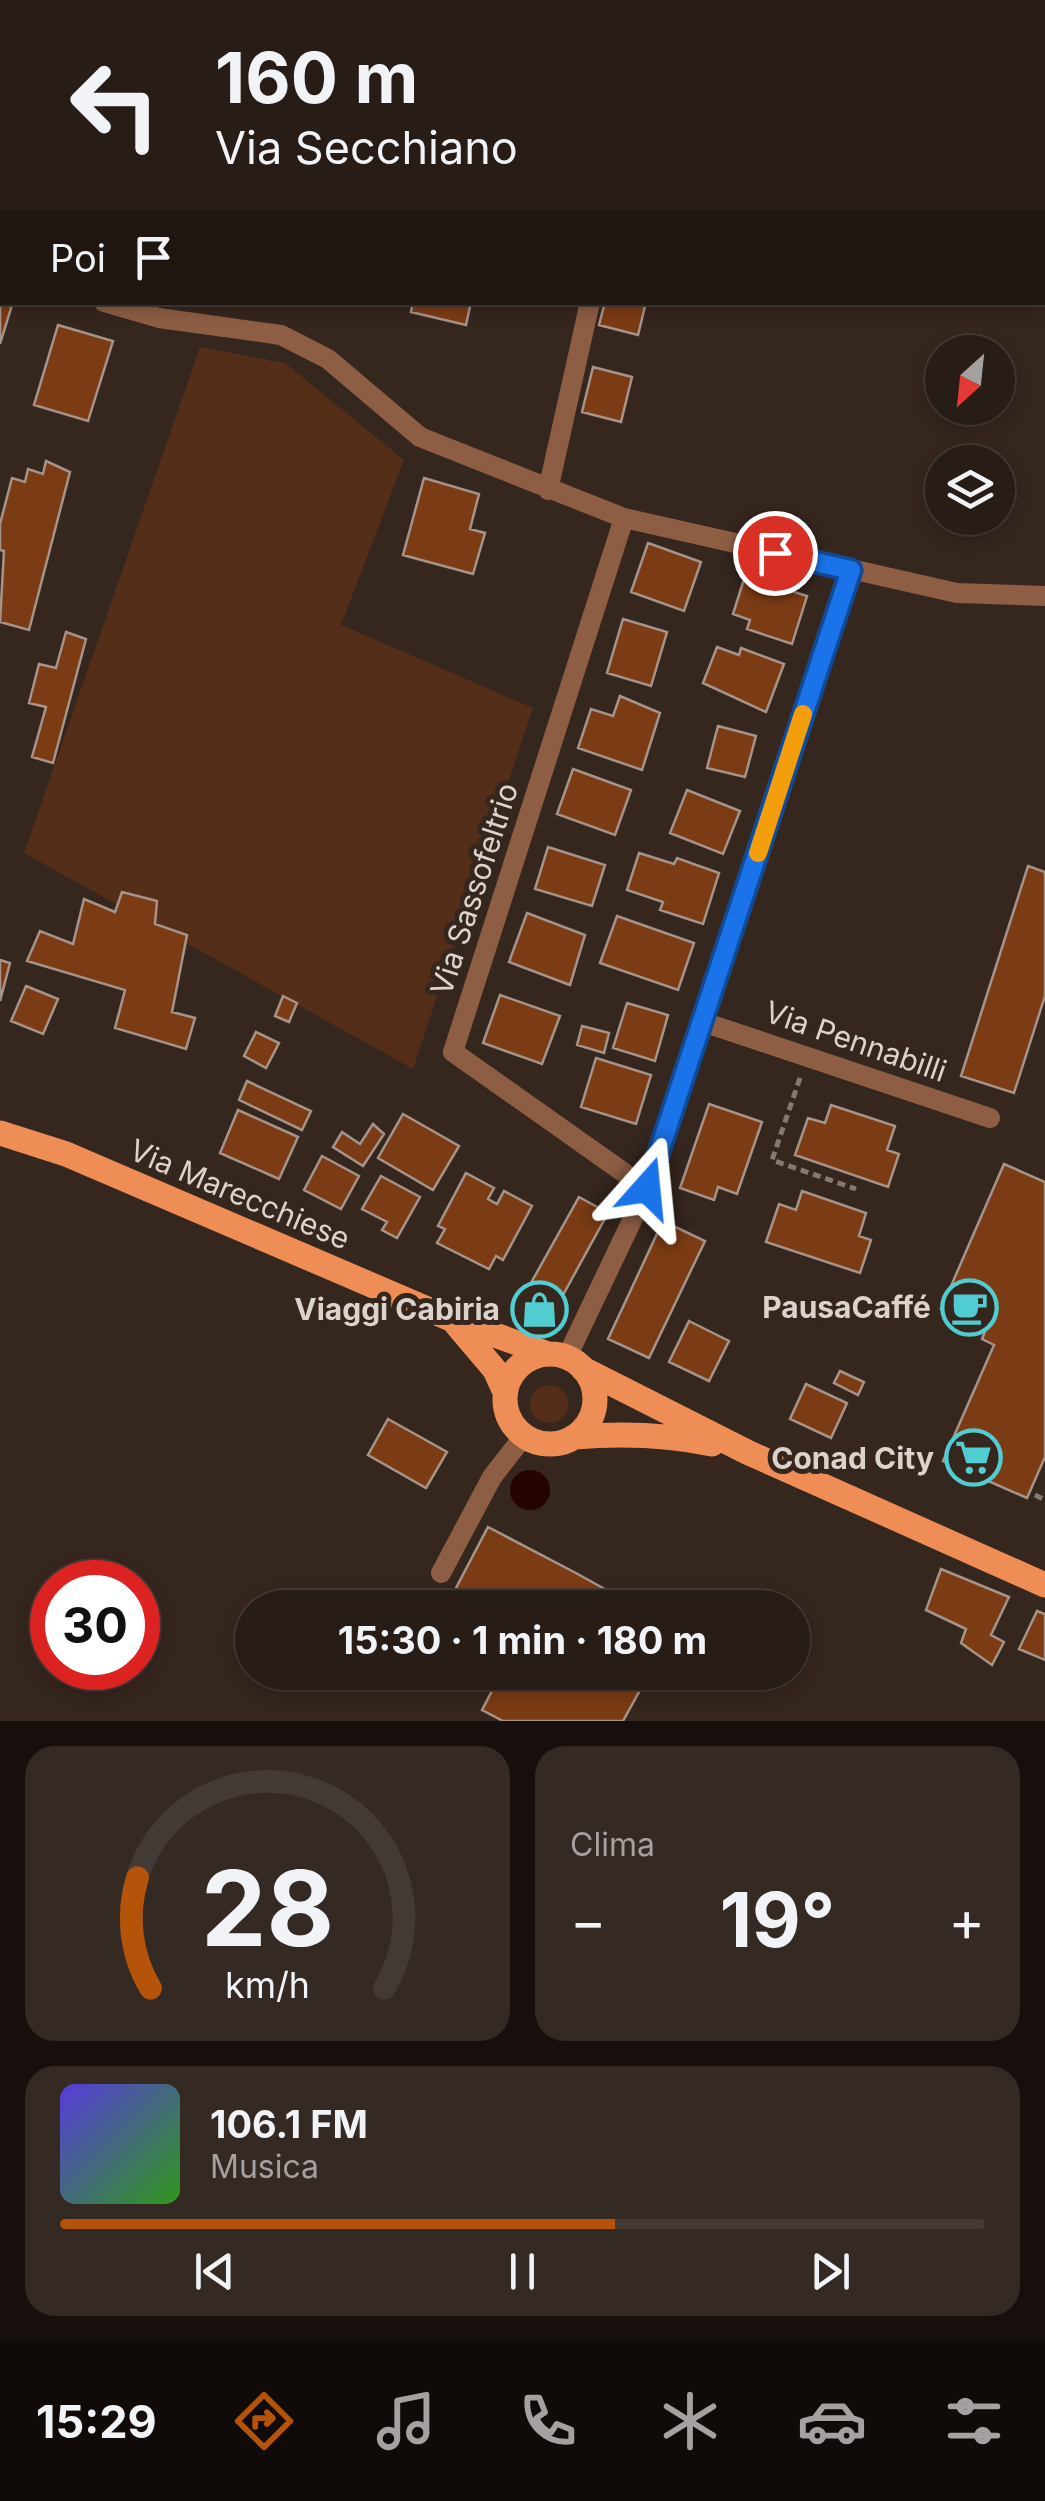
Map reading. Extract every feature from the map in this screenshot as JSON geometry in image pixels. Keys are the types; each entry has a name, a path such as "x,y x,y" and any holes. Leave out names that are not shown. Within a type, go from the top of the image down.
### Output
{"main road":[{"name":"Via Marecchiese","path":"0,1133 66,1154 453,1320 566,1360 746,1452 1045,1585"},
{"name":"Via Marecchiese","path":"453,1320 479,1348 505,1392 508,1417 524,1436 549,1444 621,1433 674,1436 746,1452"},
{"path":"505,1392 519,1365 566,1360 591,1380 595,1405 591,1418 574,1438"}],"street":[{"path":"114,305 159,318 281,335 328,359 420,437 624,518 958,594 1045,596"},
{"path":"548,490 589,305"},
{"name":"Via Sassofeltrio","path":"624,518 453,1052 647,1188"},
{"path":"566,1360 647,1188 851,570"},
{"name":"Via Pennabilli","path":"703,1022 990,1118"},
{"path":"441,1574 492,1477 524,1436"}],"path":[{"path":"808,1056 772,1160 856,1189"},
{"path":"1035,1496 1045,1500"}],"shaded area":[{"path":"200,347 285,363 404,460 341,625 533,708 413,1069 24,853"},
{"path":"549,1385 562,1391 568,1404 562,1417 549,1423 536,1417 530,1404 536,1391"},
{"path":"530,1470 544,1476 550,1490 544,1504 530,1510 516,1504 510,1490 516,1476"}],"building":[{"path":"0,305 12,305 0,344"},
{"path":"412,305 470,305 466,325 411,312"},
{"path":"604,305 645,305 638,335 599,325"},
{"path":"58,325 113,341 88,421 34,405"},
{"path":"593,367 632,377 621,422 582,412"},
{"path":"46,461 70,472 29,630 0,622 4,551 0,550 0,524 12,478 25,482 28,469 43,474"},
{"path":"424,478 479,494 470,529 485,533 473,574 403,555"},
{"path":"648,543 701,562 684,611 631,592"},
{"path":"745,576 807,596 792,644 747,629 750,620 733,614"},
{"path":"623,619 667,632 651,686 607,673"},
{"path":"66,632 86,639 53,763 32,757 46,707 29,703 39,664 56,668"},
{"path":"717,647 739,655 741,648 784,664 766,712 703,683"},
{"path":"620,696 660,713 642,770 578,748 591,709 613,716"},
{"path":"718,726 756,736 745,777 707,768"},
{"path":"573,769 631,790 615,835 557,814"},
{"path":"687,790 740,811 723,854 670,833"},
{"path":"548,847 605,865 592,906 535,889"},
{"path":"639,853 674,864 677,858 719,873 703,924 660,910 663,902 627,890"},
{"path":"1028,866 1045,872 1045,996 1014,1093 961,1076"},
{"path":"122,892 157,901 155,924 187,935 172,1012 195,1018 186,1049 115,1028 125,990 27,961 40,931 73,944 84,899 115,912"},
{"path":"527,913 585,935 570,985 509,962"},
{"path":"617,916 694,943 678,990 600,963"},
{"path":"0,960 10,963 0,1001"},
{"path":"26,986 58,999 43,1034 11,1021"},
{"path":"500,995 560,1016 542,1064 483,1043"},
{"path":"283,996 297,1003 289,1022 275,1016"},
{"path":"627,1003 668,1015 655,1061 613,1048"},
{"path":"582,1026 609,1033 604,1053 577,1045"},
{"path":"256,1032 279,1043 266,1068 244,1056"},
{"path":"596,1058 651,1075 636,1124 581,1107"},
{"path":"247,1081 311,1111 302,1130 239,1100"},
{"path":"709,1104 762,1122 737,1194 718,1187 714,1200 680,1188"},
{"path":"831,1105 895,1126 887,1150 899,1154 888,1187 795,1155 808,1118 825,1123"},
{"path":"238,1110 298,1137 279,1179 220,1153"},
{"path":"403,1114 459,1146 433,1190 378,1158"},
{"path":"373,1124 384,1134 363,1166 333,1147 342,1132 360,1144"},
{"path":"322,1156 359,1176 341,1209 304,1190"},
{"path":"1004,1164 1045,1182 1045,1457 1027,1498 943,1461 994,1345 982,1339 986,1329 941,1309"},
{"path":"466,1173 494,1188 488,1199 497,1204 504,1191 532,1206 503,1260 496,1256 489,1269 437,1243 445,1229 438,1226"},
{"path":"381,1176 420,1197 397,1238 382,1230 387,1222 362,1209"},
{"path":"802,1191 866,1213 859,1236 871,1240 860,1273 766,1242 779,1204 796,1210"},
{"path":"579,1197 608,1213 552,1315 522,1299"},
{"path":"663,1221 705,1241 649,1358 608,1339"},
{"path":"689,1321 729,1341 709,1381 669,1362"},
{"path":"840,1371 864,1382 858,1395 834,1383"},
{"path":"806,1384 847,1403 831,1438 790,1419"},
{"path":"388,1419 447,1452 426,1488 368,1455"},
{"path":"488,1527 606,1590 460,1590 456,1588"},
{"path":"941,1569 1009,1597 991,1635 1004,1642 992,1665 961,1643 966,1629 926,1610"},
{"path":"1037,1611 1045,1614 1045,1660 1019,1649"},
{"path":"493,1690 640,1690 623,1721 503,1721 482,1710"}],"slow traffic":[{"path":"758,853 803,714"}],"place":[{"name":"PausaCaffé","path":"970,1307"},
{"name":"Viaggi Cabiria","path":"539,1309"},
{"name":"Conad City","path":"973,1458"}],"route":[{"path":"647,1188 851,570 775,553"}]}
